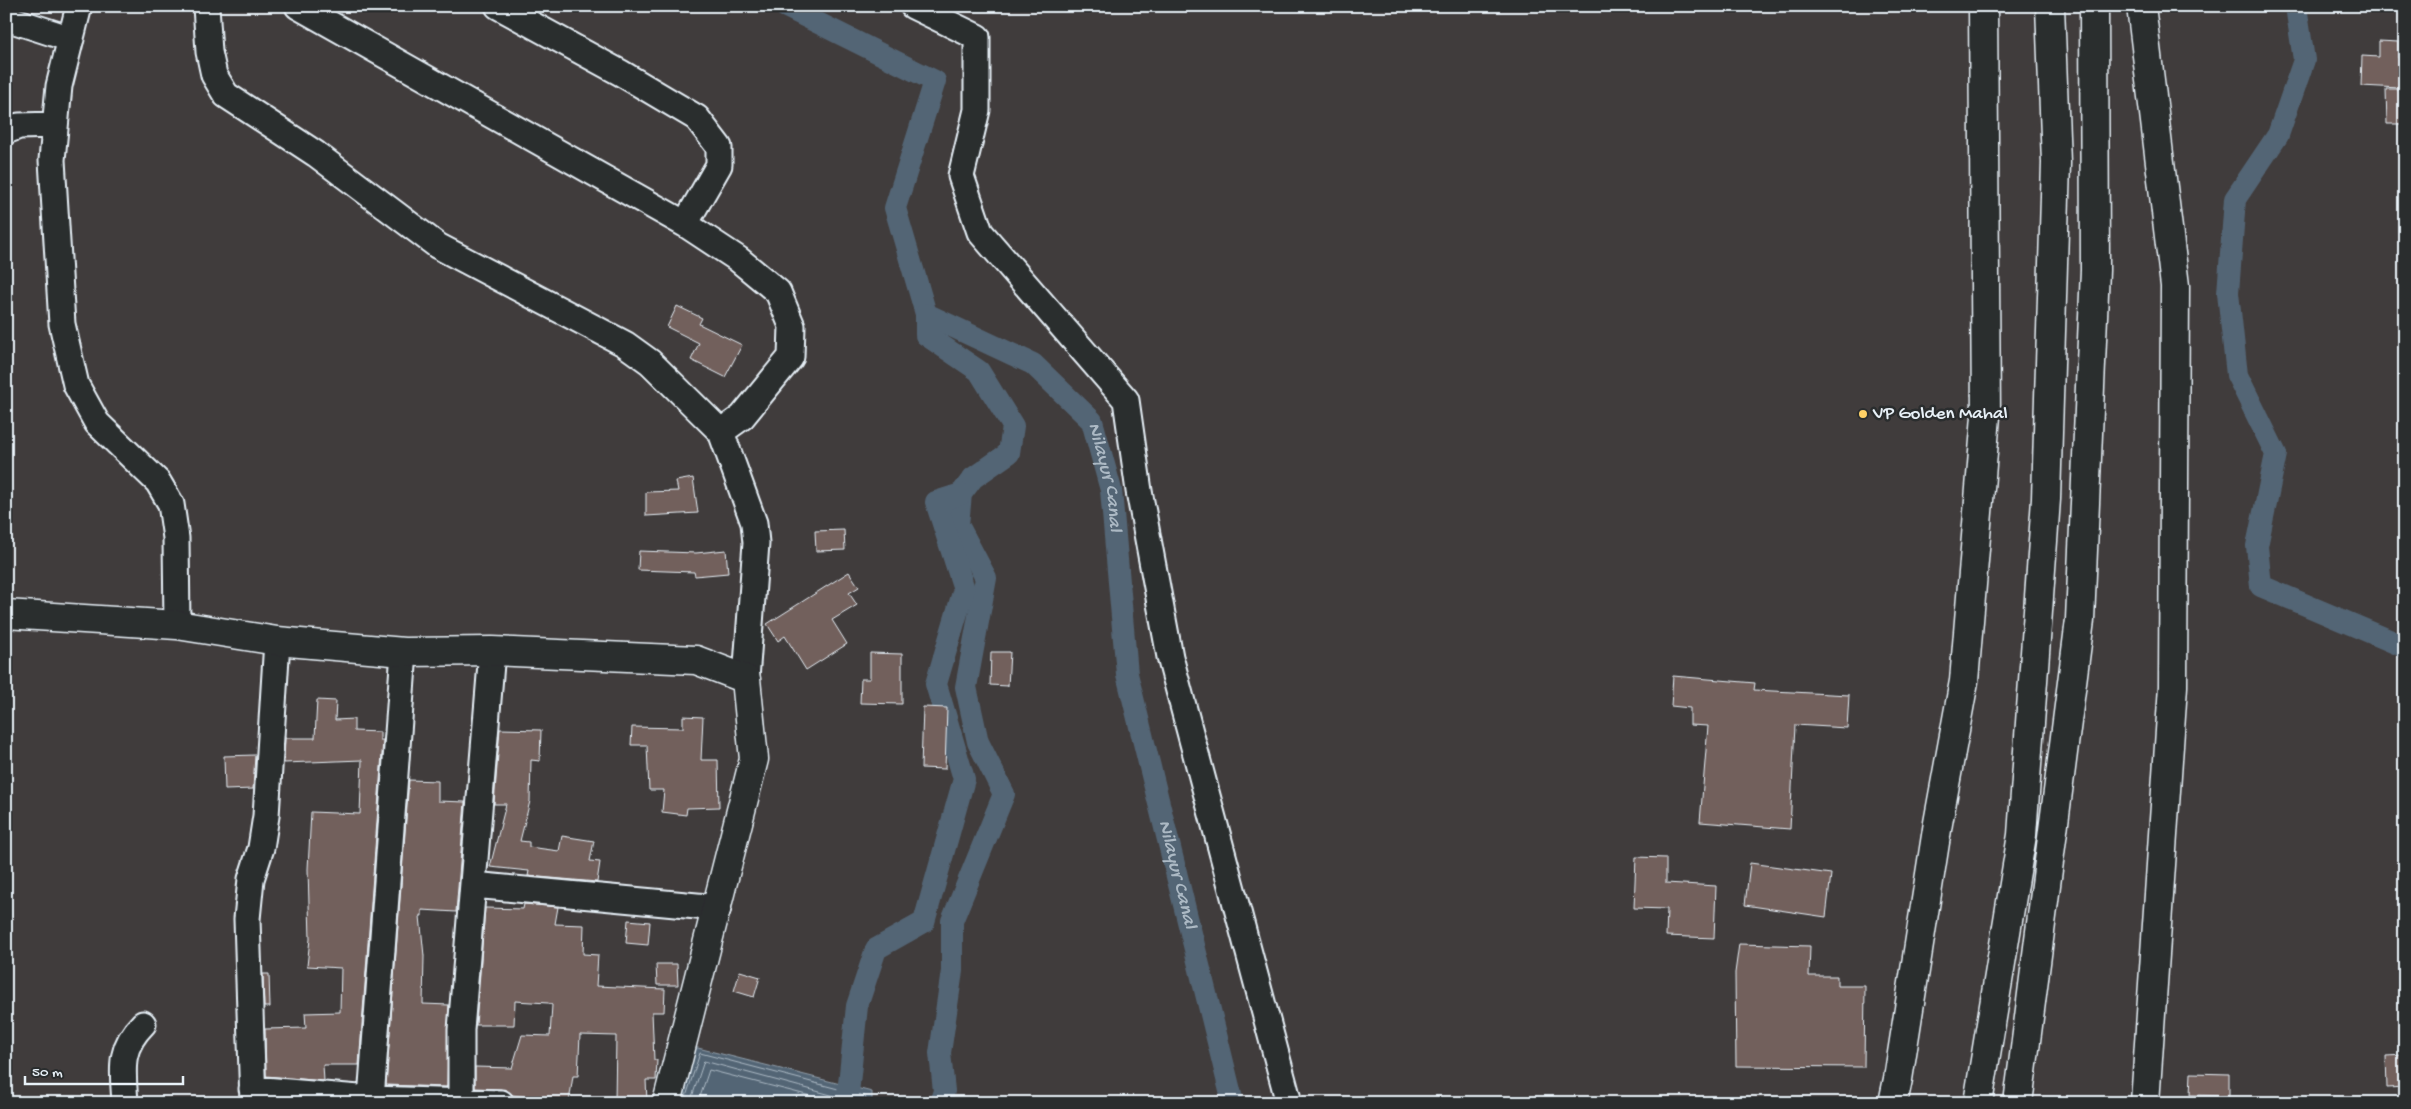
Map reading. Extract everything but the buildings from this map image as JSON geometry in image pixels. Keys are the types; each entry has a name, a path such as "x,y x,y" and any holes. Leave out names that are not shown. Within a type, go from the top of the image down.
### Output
{"main road":[{"path":"1893,1103 1964,681 1986,416 1984,6"},
{"path":"1978,1103 2022,835 2046,499 2056,163 2050,6"},
{"path":"2018,1103 2080,620 2095,270 2094,6"},
{"path":"2141,6 2175,286 2173,686 2145,1103"},
{"path":"6,614 177,626 277,642 404,652 492,651 696,660 746,679 754,758 718,908 667,1103"}],"street":[{"path":"79,6 59,86 52,160 62,324 76,385 97,423 158,482 171,504 176,538 177,626"},
{"path":"206,6 208,52 214,74 226,95 316,154 438,246 625,344 650,362 721,432 754,523 756,543 746,679"},
{"path":"298,6 329,13 685,224 738,259 778,292 792,326 791,357 742,417 721,432"},
{"path":"498,6 622,73 697,118 719,148 719,165 685,224"},
{"path":"913,6 977,37 977,110 961,176 980,232 1126,400 1170,658 1289,1103"},
{"path":"6,18 71,39"},
{"path":"6,131 19,126 54,124"},
{"path":"277,642 266,816 261,848 251,880 247,919 253,1096 501,1103"},
{"path":"461,1102 461,1030 492,651"},
{"path":"371,1099 404,652"},
{"path":"473,885 718,908"},
{"path":"125,1103 125,1054 130,1037 143,1024"}],"water":[{"path":"694,1047 872,1092 872,1103 679,1103"}],"waterway":[{"name":"Nilayur Canal","path":"784,6 935,81 895,208 926,314 1033,364 1092,421 1111,490 1127,674 1233,1103"},
{"path":"2296,6 2304,60 2278,135 2235,199 2228,293 2237,375 2276,454 2257,546 2261,586 2405,647"},
{"path":"926,314 926,335 979,371 1013,426 1009,453 973,478 961,494 958,525 986,578 966,687 978,742 1004,794 952,921 952,971 940,1053 944,1091 940,1103"},
{"path":"847,1103 857,1006 876,949 924,922 964,779 936,684 964,589 936,502 961,494"}],"place":[{"name":"VP Golden Mahal","path":"1863,414"}]}
